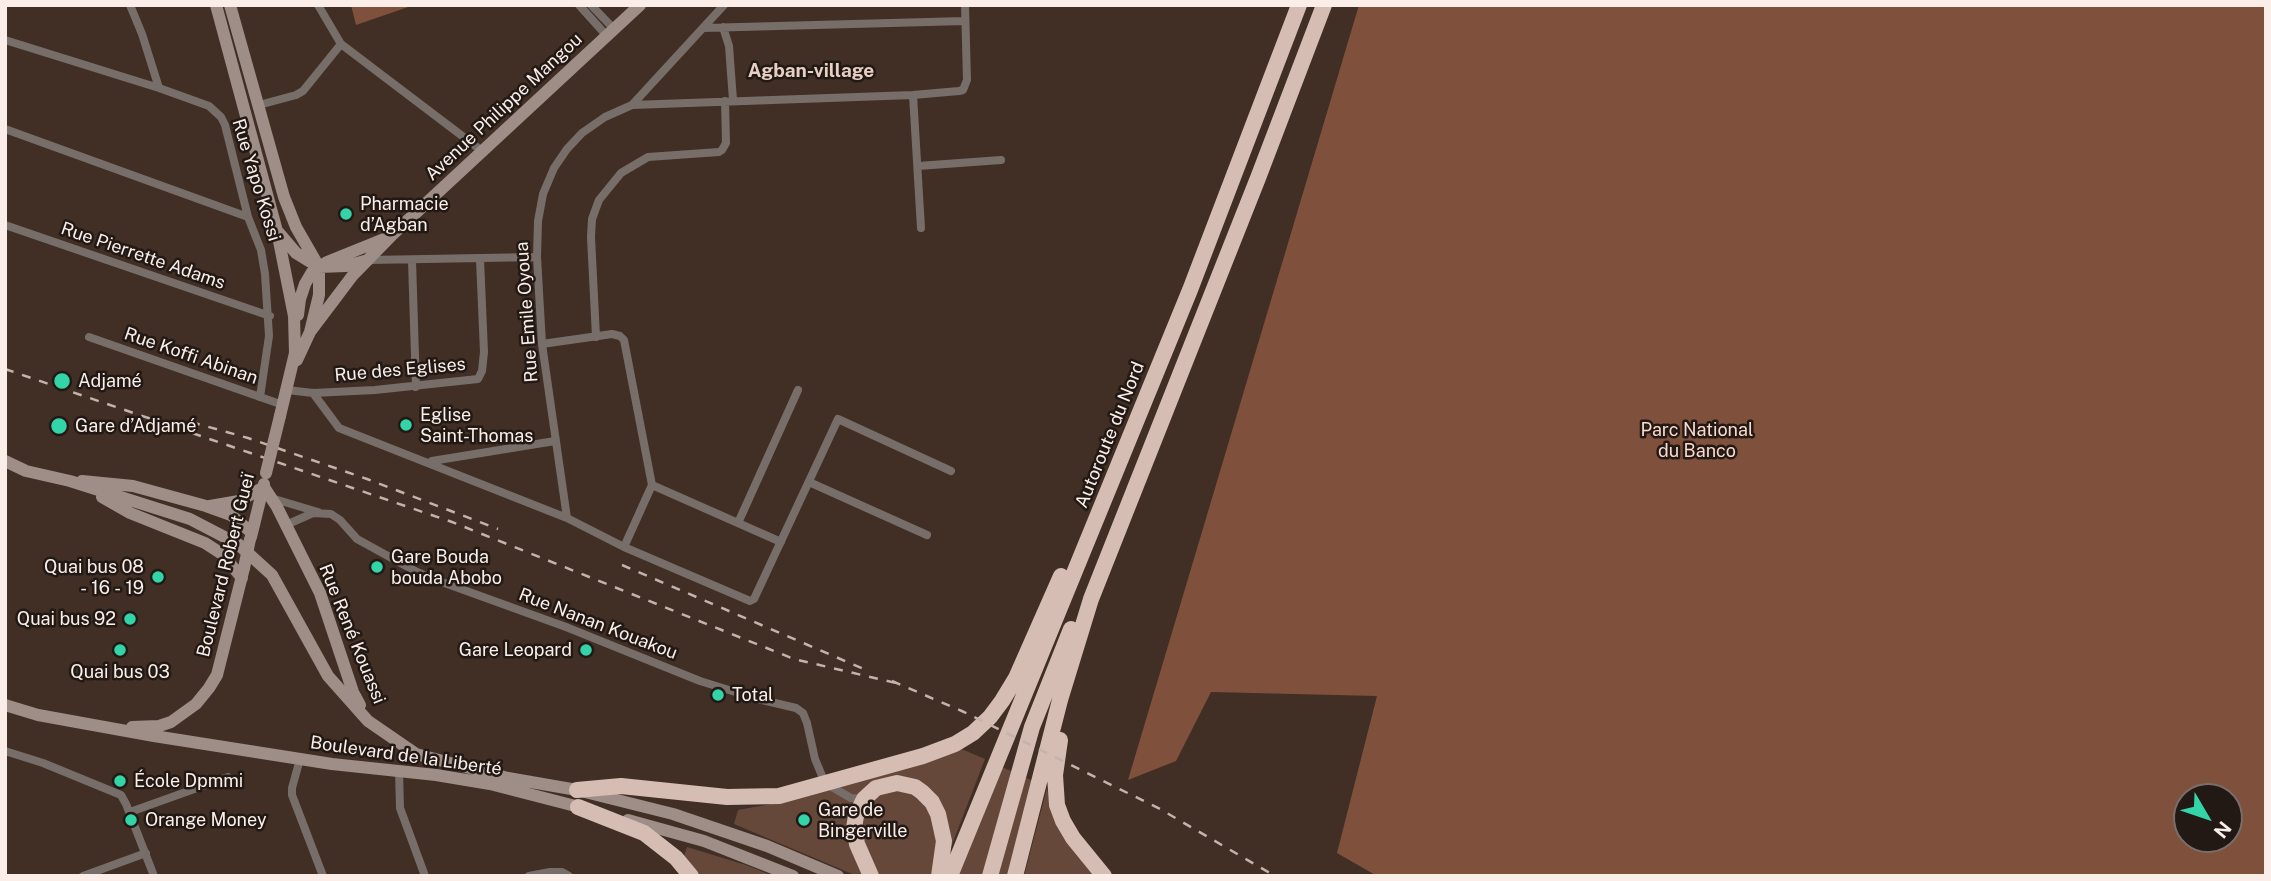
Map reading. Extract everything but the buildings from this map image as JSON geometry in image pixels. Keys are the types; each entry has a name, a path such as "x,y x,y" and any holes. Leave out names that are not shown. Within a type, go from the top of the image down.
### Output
{"highway":[{"name":"Autoroute du Nord","path":"950,876 1195,277 1299,5"},
{"path":"1015,876 1060,700 1091,599 1254,190 1324,5"},
{"path":"990,876 1032,727 1084,597 1136,482"},
{"path":"578,790 621,786 727,797 793,793 956,744 990,717 1016,678 1067,564 1095,521"},
{"path":"1060,700 1063,719 1055,775 1057,805 1073,838 1104,876"},
{"path":"871,876 857,844 854,828 856,816 864,799 876,788 897,783 915,787 932,802 938,814 944,841 939,876"},
{"path":"578,807 644,833 676,858 691,876"}],"main road":[{"name":"Boulevard Robert Gueï","path":"103,728 159,726 185,713 209,688 217,675 290,373 296,333 290,292 277,231 216,5"},
{"path":"230,5 284,197 301,237 319,267"},
{"name":"Avenue Philippe Mangou","path":"310,332 337,294 393,234 640,5"},
{"name":"Boulevard Robert Gueï","path":"277,231 296,253 319,267 319,295 310,332 290,373"},
{"name":"Avenue Philippe Mangou","path":"319,267 393,234"},
{"path":"301,237 324,253 338,257"},
{"path":"296,333 300,299 312,272 319,267 346,267 369,260"},
{"path":"5,461 26,471"},
{"path":"5,470 26,471 70,481 190,519 215,530 252,556 272,575 328,676 368,721 416,754 508,778 578,790 673,814 716,827 838,876"},
{"path":"70,481 133,486 206,506 231,515 251,536"},
{"path":"83,486 130,513 205,543 222,554 241,582"},
{"path":"206,506 239,501 264,486"},
{"name":"Rue René Kouassi","path":"264,486 320,593 353,692 368,721"},
{"name":"Boulevard de la Liberté","path":"5,705 38,715 103,728 300,759 490,784 704,841 793,876"}],"street":[{"path":"130,5 159,88"},
{"path":"318,5 341,44 482,151"},
{"path":"579,5 610,32"},
{"path":"591,5 610,32"},
{"path":"632,105 724,5"},
{"name":"Rue Emile Oyoua","path":"567,518 542,344 537,257 538,221 543,194 554,168 582,133 605,117 632,105 959,91 966,86 965,5"},
{"path":"703,28 965,21"},
{"path":"596,337 591,237 592,219 599,200 621,173 648,157 722,150 726,142 729,101 729,46 723,26"},
{"name":"Rue Yapo Kossi","path":"5,40 159,88 209,106 221,117 248,216 261,250 270,316 267,363 260,397"},
{"path":"258,105 303,91 341,44"},
{"path":"914,95 921,228"},
{"path":"5,130 248,216"},
{"path":"918,166 1001,160"},
{"name":"Rue Pierrette Adams","path":"5,225 270,316"},
{"path":"369,260 537,257"},
{"name":"Rue des Eglises","path":"287,390 313,393 416,387 478,379 481,376 484,352 480,259"},
{"path":"412,261 416,387"},
{"path":"542,344 612,334 624,340 652,485 625,547"},
{"name":"Rue Koffi Abinan","path":"89,337 260,397 282,411"},
{"path":"738,523 798,390"},
{"path":"313,393 338,428 567,518 625,547 752,601 838,419 951,471"},
{"path":"429,462 555,441"},
{"path":"809,482 927,535"},
{"path":"652,485 781,542"},
{"path":"271,498 321,512"},
{"path":"286,525 321,512"},
{"name":"Rue Nanan Kouakou","path":"321,512 340,520 357,539 417,572 566,627 700,681 796,708 803,713 807,723 815,759 825,783"},
{"path":"5,751 43,763 121,796 130,812 154,876"},
{"path":"300,759 292,795 323,876"},
{"path":"399,771 400,807 425,876"},
{"path":"130,812 228,777"},
{"path":"825,783 851,798 864,799"},
{"path":"83,876 146,853"},
{"path":"529,876 550,872 562,872 569,876"}],"shaded area":[{"path":"959,748 985,759 948,855 935,860 931,876 857,876 734,824 738,810 793,800"},
{"path":"1002,767 1033,781 1010,876 957,876"},
{"path":"1047,788 1051,807 1097,876 1024,876"},
{"path":"687,847 773,876 698,876 683,859"}],"green space":[{"path":"351,5 414,5 356,25"},
{"name":"Parc National du Banco","path":"1359,5 2266,5 2266,876 1377,876 1337,853 1377,696 1211,692 1176,761 1128,780"}],"railway":[{"path":"5,369 452,522 794,659 900,684"},
{"path":"191,422 248,438 367,479 498,529"},
{"path":"622,565 866,670"},
{"path":"892,681 964,712 1160,809 1275,876"}],"place":[{"name":"Pharmacie d’Agban","path":"346,214"},
{"name":"Adjamé","path":"62,381"},
{"name":"Eglise Saint-Thomas","path":"406,425"},
{"name":"Gare d’Adjamé","path":"59,426"},
{"name":"Gare Bouda bouda Abobo","path":"377,567"},
{"name":"Quai bus 08 - 16 - 19","path":"158,577"},
{"name":"Quai bus 92","path":"130,619"},
{"name":"Quai bus 03","path":"120,650"},
{"name":"Gare Leopard","path":"586,650"},
{"name":"Total","path":"718,695"},
{"name":"École Dpmmi","path":"120,781"},
{"name":"Orange Money","path":"131,820"},
{"name":"Gare de Bingerville","path":"804,820"}],"district":[{"name":"Agban-village","path":"811,71"}]}
